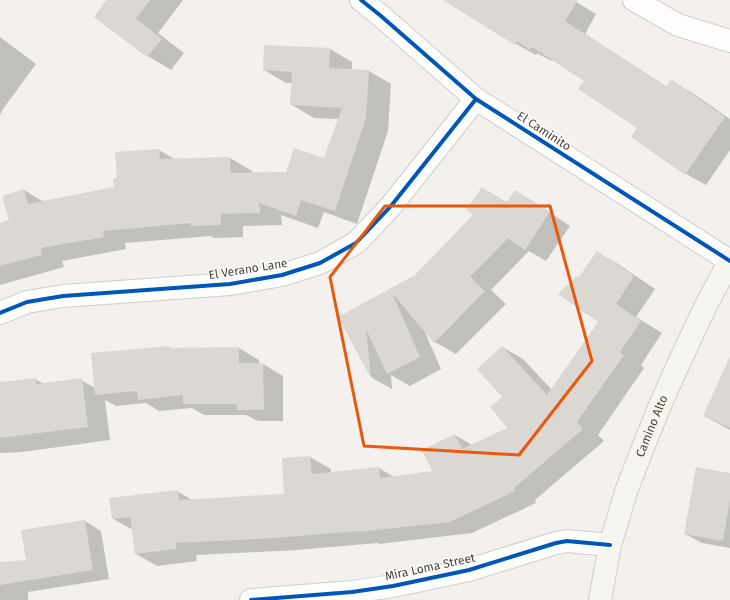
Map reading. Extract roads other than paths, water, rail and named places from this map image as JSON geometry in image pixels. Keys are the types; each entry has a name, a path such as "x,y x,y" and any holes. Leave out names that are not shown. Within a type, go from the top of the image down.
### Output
{"street":[{"name":"El Caminito","path":"361,0 476,99 730,261"},
{"path":"634,0 678,24 730,41"},
{"name":"El Verano Lane","path":"0,314 26,302 63,296 230,284 282,275 320,263 356,243 386,212 476,99"},
{"name":"Camino Alto","path":"600,600 610,545 642,450 661,403 707,303 730,261"},
{"name":"Mira Loma Street","path":"251,600 352,592 393,586 470,570 556,543 567,541 610,545"}]}
